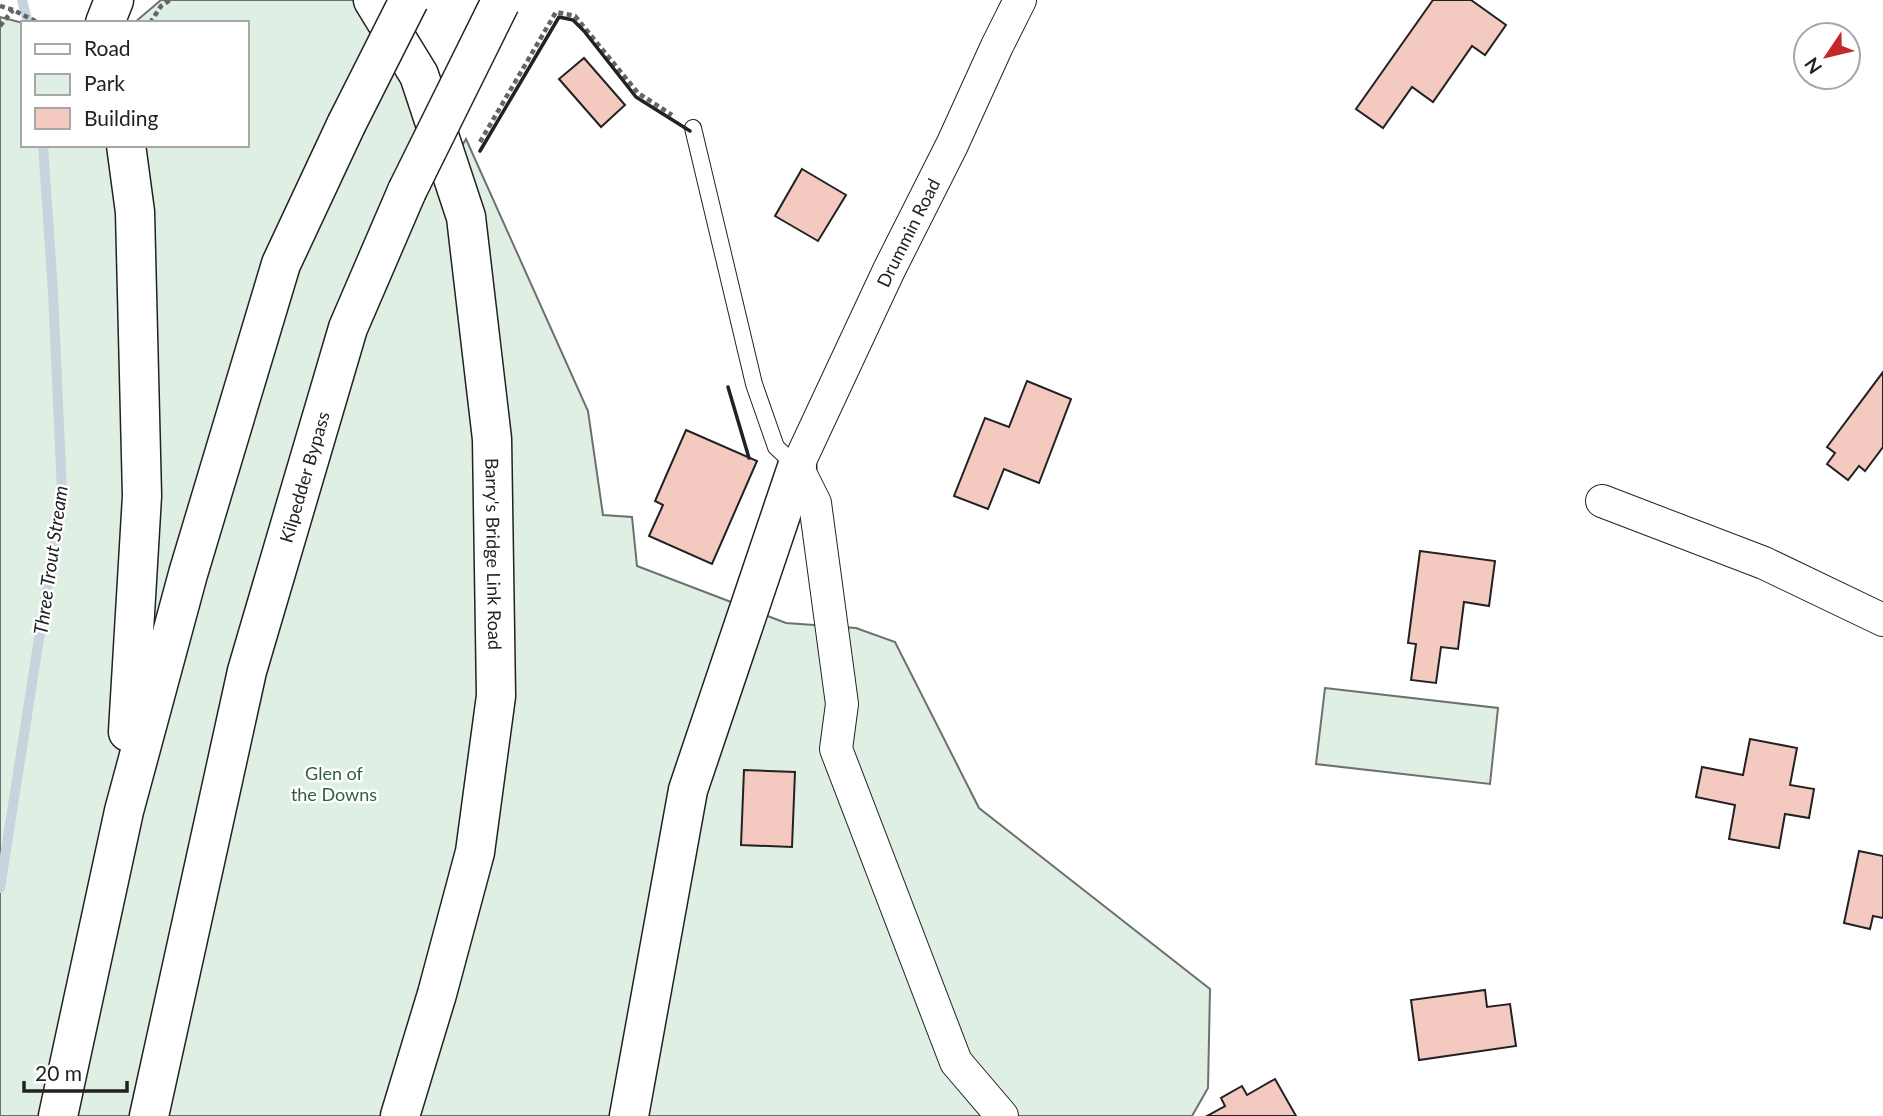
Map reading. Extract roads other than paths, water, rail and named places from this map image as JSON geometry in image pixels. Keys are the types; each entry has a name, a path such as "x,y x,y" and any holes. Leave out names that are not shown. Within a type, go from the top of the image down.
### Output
{"main road":[{"path":"106,21 114,0"},
{"name":"Barry's Bridge Link Road","path":"373,0 419,75 466,216 492,439 496,696 475,852 437,994 400,1116"},
{"path":"58,1116 124,811 188,574 281,264 346,125 409,0"},
{"name":"Kilpedder Bypass","path":"179,979 247,671 348,328 407,191 501,2"},
{"path":"124,811 142,496 135,212 126,147"},
{"path":"629,1116 688,790 797,467"},
{"path":"149,1116 179,979"},
{"path":"172,1116 181,1078 179,979"}],"street":[{"name":"Drummin Road","path":"797,467 1020,0"},
{"path":"797,467 815,503 817,517 842,704 836,749 956,1062 1002,1116"},
{"path":"1602,500 1764,563 1883,620"}],"lane":[{"path":"693,128 754,384 776,447 797,467"}],"waterway":[{"name":"Three Trout Stream","path":"22,0 27,21"},
{"name":"Three Trout Stream","path":"0,888 62,492 43,147"}],"park label":[{"name":"Glen of the Downs","path":"334,783"}]}
